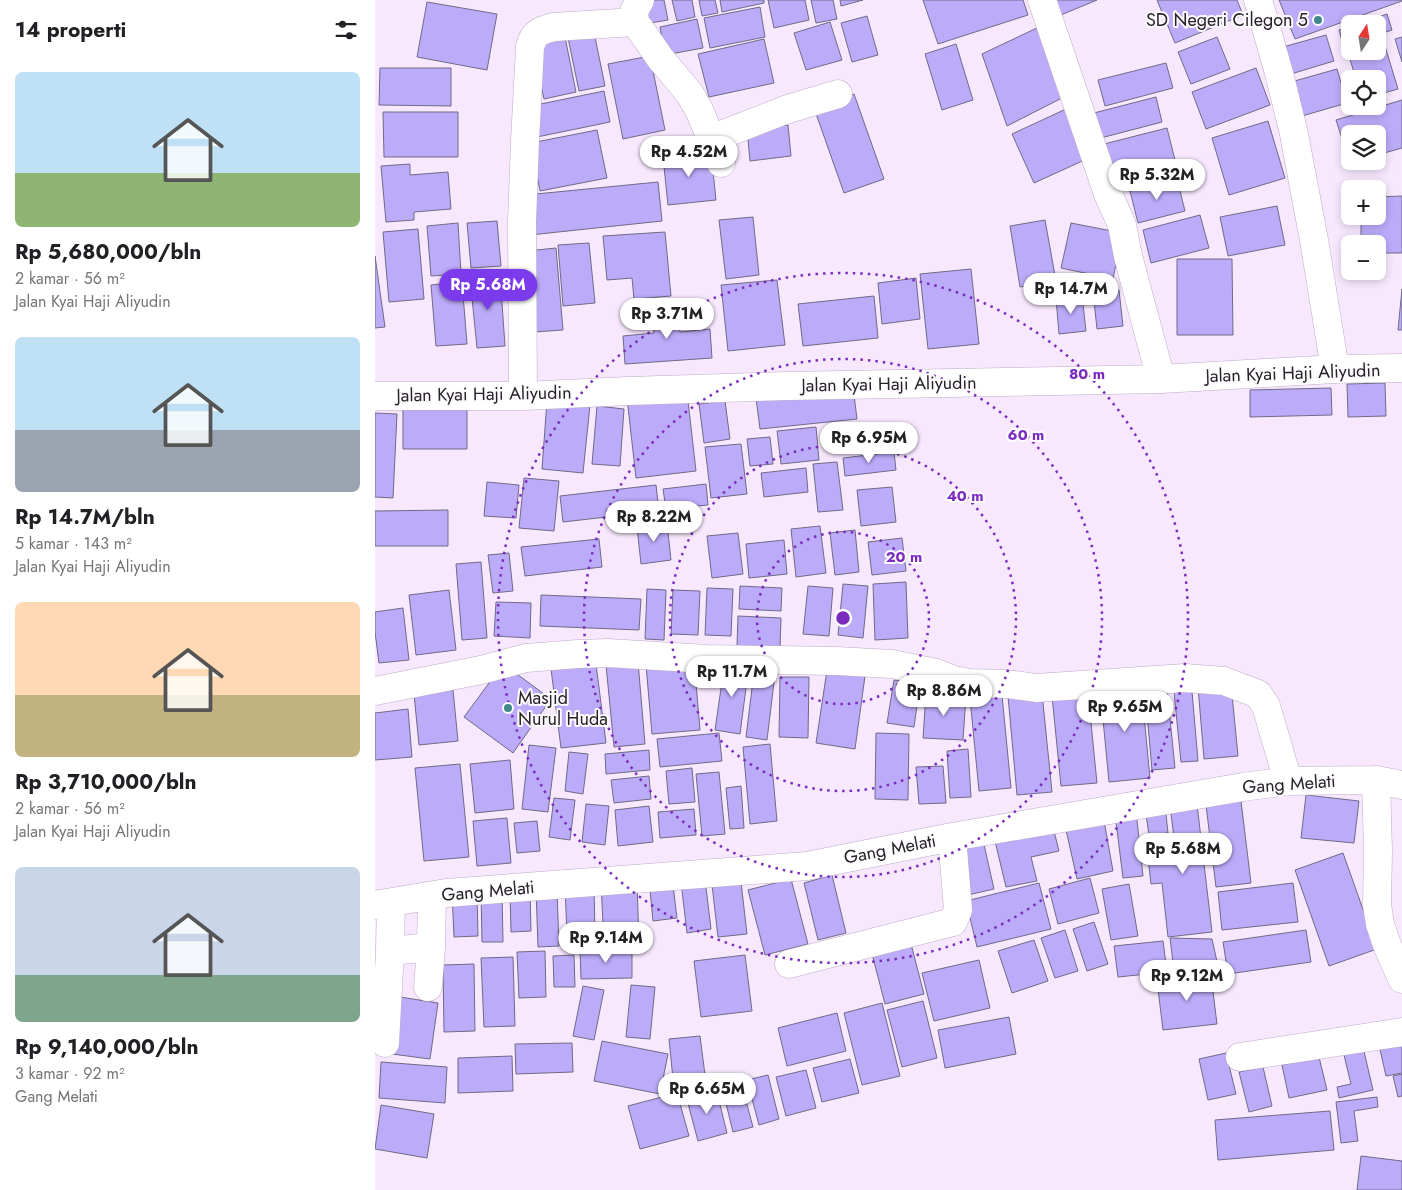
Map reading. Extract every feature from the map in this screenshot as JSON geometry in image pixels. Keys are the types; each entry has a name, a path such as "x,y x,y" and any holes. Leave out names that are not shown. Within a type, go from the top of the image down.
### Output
{"street":[{"path":"1042,0 1108,194 1122,225 1128,256 1161,379"},
{"path":"1258,0 1294,134 1335,369"},
{"path":"523,396 523,204 531,39 544,29 638,11 660,58 690,94 700,112 716,151 785,110 839,94"},
{"name":"Jalan Kyai Haji Aliyudin","path":"375,396 523,396 767,387 1161,379 1335,369 1402,368"},
{"path":"375,691 481,670 526,658 608,653 707,659 837,661 892,664 936,673 969,683 1007,684 1036,688 1185,678 1224,681 1258,694 1266,706 1288,781"},
{"name":"Gang Melati","path":"383,904 446,893 807,866 952,837 1223,790 1288,781 1389,783"},
{"path":"1389,783 1378,852 1377,906 1380,924 1387,945 1402,979"},
{"path":"789,964 953,922 958,910 952,837"},
{"path":"428,987 432,896"},
{"path":"383,904 391,951 385,1043"},
{"path":"391,951 431,947"},
{"path":"1240,1057 1402,1032"}],"building":[{"path":"645,0 664,0 668,20 650,23"},
{"path":"672,0 692,0 695,17 677,21"},
{"path":"699,0 715,0 718,13 702,16"},
{"path":"720,0 764,0 764,3 722,12"},
{"path":"768,0 805,0 809,20 774,28"},
{"path":"811,0 833,0 837,19 816,23"},
{"path":"840,0 863,0 841,6"},
{"path":"923,0 1023,0 1028,15 938,44"},
{"path":"1049,0 1097,0 1056,17"},
{"path":"1157,0 1237,0 1243,15 1175,43"},
{"name":"SD Negeri Cilegon 5","path":"1279,0 1402,0 1363,15 1341,15 1341,23 1295,39"},
{"path":"427,2 497,14 487,70 417,57"},
{"path":"760,7 765,37 710,48 704,18"},
{"path":"1387,14 1392,30 1386,32 1386,15 1384,15"},
{"path":"867,16 878,55 852,62 841,23"},
{"path":"697,19 703,48 665,55 660,27"},
{"path":"830,22 842,60 806,70 794,33"},
{"path":"1039,27 1062,98 1007,126 982,54"},
{"path":"594,32 605,86 579,91 568,38"},
{"path":"1326,35 1334,61 1291,74 1283,47"},
{"path":"565,37 576,92 544,99 532,44"},
{"path":"1217,37 1230,69 1191,84 1178,52"},
{"path":"1402,37 1402,62 1395,39"},
{"path":"764,39 774,83 709,97 698,54"},
{"path":"956,44 973,100 942,110 925,54"},
{"path":"1386,49 1398,89 1386,92 1386,70 1353,70 1350,60 1386,60"},
{"path":"650,56 665,130 623,139 608,64"},
{"path":"1166,63 1173,88 1105,106 1098,80"},
{"path":"380,68 451,68 451,106 379,105"},
{"path":"1256,68 1270,105 1206,129 1192,92"},
{"path":"1337,69 1341,83 1341,105 1302,116 1291,82"},
{"path":"604,91 610,122 537,137 531,106"},
{"path":"854,94 884,179 844,193 814,108"},
{"path":"1156,97 1162,122 1097,139 1090,114"},
{"path":"1402,100 1402,148 1386,152 1386,125 1341,125 1341,136 1336,120 1352,115 1386,115 1386,105"},
{"path":"1066,109 1089,158 1034,183 1012,134"},
{"path":"383,112 458,112 458,157 384,157"},
{"path":"1268,121 1285,178 1229,195 1212,138"},
{"path":"788,125 791,156 750,161 747,129"},
{"path":"1167,128 1178,172 1116,188 1104,144"},
{"path":"597,130 607,178 540,191 531,143"},
{"path":"711,152 716,200 668,205 663,157"},
{"path":"410,164 410,175 448,172 451,209 414,212 414,220 386,222 381,166"},
{"path":"1177,179 1185,211 1138,223 1130,191"},
{"path":"658,182 662,221 530,235 526,195"},
{"path":"1402,196 1402,253 1386,253 1386,235 1361,235 1361,225 1386,225 1386,197"},
{"path":"1277,206 1285,245 1228,256 1220,217"},
{"path":"1200,215 1209,248 1151,263 1143,230"},
{"path":"753,217 759,275 726,279 719,220"},
{"path":"1045,220 1056,281 1020,287 1010,226"},
{"path":"497,221 501,266 471,268 467,223"},
{"path":"458,223 461,274 431,276 427,226"},
{"path":"1071,223 1122,233 1113,279 1061,268"},
{"path":"418,229 424,299 389,302 383,232"},
{"path":"665,232 671,296 634,299 632,278 607,280 603,236"},
{"path":"589,243 595,303 563,306 558,245"},
{"path":"556,248 563,330 534,332 527,251"},
{"path":"375,256 385,327 375,328"},
{"path":"1177,259 1232,259 1233,335 1177,335"},
{"path":"971,269 979,344 928,349 920,274"},
{"path":"500,275 505,346 477,348 470,278"},
{"path":"916,278 920,319 882,324 878,283"},
{"path":"777,280 785,345 728,351 721,285"},
{"path":"462,282 467,344 436,346 431,285"},
{"path":"1402,289 1402,330 1398,330"},
{"path":"1119,290 1123,326 1097,329 1093,292"},
{"path":"1082,295 1086,331 1059,334 1056,298"},
{"path":"874,296 878,338 803,346 798,304"},
{"path":"677,301 680,332 710,329 712,358 625,364 623,336 654,333 651,303"},
{"path":"1385,383 1386,416 1348,417 1347,384"},
{"path":"853,387 857,419 760,429 756,398"},
{"path":"1331,388 1332,415 1250,417 1250,390"},
{"path":"687,392 696,471 636,478 627,398"},
{"path":"547,401 590,405 583,473 542,469"},
{"path":"725,401 730,439 704,443 699,404"},
{"path":"403,404 467,405 467,449 403,449"},
{"path":"597,406 624,409 620,466 592,464"},
{"path":"375,413 397,414 393,498 375,497"},
{"path":"816,427 819,460 781,464 777,431"},
{"path":"770,437 773,464 750,466 747,439"},
{"path":"741,444 747,494 711,498 705,447"},
{"path":"894,452 896,470 845,476 843,458"},
{"path":"837,462 843,510 818,512 813,464"},
{"path":"806,468 808,492 764,497 761,473"},
{"path":"524,478 559,481 554,531 519,528"},
{"path":"487,482 519,485 516,518 484,516"},
{"path":"706,484 708,505 666,509 663,489"},
{"path":"656,485 659,511 563,522 560,496"},
{"path":"892,487 896,522 861,526 857,490"},
{"path":"448,510 448,546 375,546 375,511"},
{"path":"667,523 671,560 641,564 637,527"},
{"path":"820,526 826,573 796,577 791,529"},
{"path":"855,530 859,572 835,575 830,533"},
{"path":"738,533 743,574 712,578 707,536"},
{"path":"902,538 906,571 872,575 868,542"},
{"path":"599,539 602,567 525,576 521,547"},
{"path":"784,540 787,574 749,578 746,544"},
{"path":"509,553 513,591 493,593 488,555"},
{"path":"481,562 487,638 462,640 456,564"},
{"path":"906,582 908,638 875,640 873,584"},
{"path":"843,584 868,586 863,638 838,635"},
{"path":"740,586 782,588 781,611 739,609"},
{"path":"808,586 833,588 829,636 803,634"},
{"path":"707,588 733,589 731,636 705,635"},
{"path":"647,589 666,590 664,640 645,639"},
{"path":"449,590 456,650 416,655 409,595"},
{"path":"673,590 700,591 698,635 671,634"},
{"path":"541,595 641,599 639,630 540,626"},
{"path":"496,602 531,603 530,638 494,636"},
{"path":"403,608 409,660 379,663 375,632 375,612"},
{"path":"738,616 781,618 780,648 737,646"},
{"path":"694,660 700,730 652,734 646,665"},
{"path":"725,661 749,665 740,734 715,730"},
{"path":"638,662 645,744 614,747 606,665"},
{"name":"Masjid Nurul Huda","path":"503,664 551,699 513,753 464,717"},
{"path":"596,664 606,743 561,748 551,669"},
{"path":"755,664 776,666 767,740 746,737"},
{"path":"827,670 865,676 855,749 816,743"},
{"path":"780,677 809,677 808,738 779,737"},
{"path":"894,680 920,684 914,727 887,723"},
{"path":"1191,680 1198,761 1181,762 1173,682"},
{"path":"1141,684 1150,778 1109,782 1100,688"},
{"path":"1231,684 1238,756 1204,759 1198,687"},
{"path":"1001,685 1011,788 979,791 969,688"},
{"path":"1167,689 1175,768 1152,770 1145,691"},
{"path":"453,690 458,741 419,745 414,694"},
{"path":"926,693 966,696 963,740 923,738"},
{"path":"1042,693 1052,792 1017,795 1008,696"},
{"path":"1088,693 1097,783 1061,786 1052,696"},
{"path":"408,709 412,757 375,760 375,713"},
{"path":"719,733 722,761 660,767 657,739"},
{"path":"876,733 909,734 908,800 875,799"},
{"path":"770,744 777,821 750,824 743,747"},
{"path":"529,745 556,748 548,812 522,809"},
{"path":"968,749 971,797 950,798 947,751"},
{"path":"649,750 650,770 606,774 605,754"},
{"path":"569,752 588,754 583,794 565,791"},
{"path":"510,760 514,809 475,813 470,764"},
{"path":"460,764 469,857 424,861 415,768"},
{"path":"943,766 946,803 919,804 916,767"},
{"path":"692,768 695,802 669,804 666,771"},
{"path":"719,772 725,834 702,836 696,774"},
{"path":"649,776 651,799 614,803 611,780"},
{"path":"741,786 744,828 730,829 726,788"},
{"path":"1240,793 1251,883 1216,887 1205,797"},
{"path":"1306,795 1359,801 1354,843 1301,838"},
{"path":"554,798 575,800 570,840 549,837"},
{"path":"586,804 609,806 605,845 582,842"},
{"path":"1197,804 1212,932 1168,937 1162,883 1151,884 1147,849 1175,846 1170,806"},
{"path":"1165,805 1168,833 1149,835 1145,807"},
{"path":"649,806 653,842 618,846 615,810"},
{"path":"694,809 696,835 660,838 658,812"},
{"path":"1136,811 1143,876 1123,878 1115,814"},
{"path":"1103,815 1113,871 1077,879 1064,821"},
{"path":"507,818 511,863 477,866 473,821"},
{"path":"537,821 540,851 517,853 514,823"},
{"path":"1053,827 1059,851 1031,857 1037,881 1006,887 994,837"},
{"path":"983,840 994,889 968,895 957,846"},
{"path":"1343,853 1377,949 1329,966 1295,870"},
{"path":"832,875 846,933 818,940 804,883"},
{"path":"672,877 677,918 653,921 649,880"},
{"path":"1090,878 1099,913 1058,924 1049,889"},
{"path":"705,879 711,929 687,933 681,882"},
{"path":"791,879 808,944 765,955 748,890"},
{"path":"637,882 639,943 604,944 601,883"},
{"path":"741,882 747,934 718,937 712,885"},
{"path":"1039,883 1051,929 977,947 966,901"},
{"path":"1293,883 1298,922 1222,930 1218,892"},
{"path":"1129,884 1138,936 1111,940 1102,889"},
{"path":"594,885 595,936 567,936 565,886"},
{"path":"530,890 531,931 511,932 510,891"},
{"path":"536,890 557,890 559,946 538,947"},
{"path":"452,893 477,893 478,936 454,937"},
{"path":"481,893 502,893 503,942 482,942"},
{"path":"1094,922 1108,964 1087,971 1073,929"},
{"path":"1065,930 1078,971 1055,978 1041,938"},
{"path":"1306,930 1311,962 1228,974 1223,942"},
{"path":"1170,938 1212,939 1218,966 1174,971"},
{"path":"910,940 924,994 885,1004 871,950"},
{"path":"1034,940 1048,981 1012,993 998,951"},
{"path":"1163,941 1167,972 1118,977 1114,946"},
{"path":"632,949 632,978 581,979 580,950"},
{"path":"545,951 546,997 519,998 517,952"},
{"path":"574,955 575,987 554,987 553,956"},
{"path":"745,955 752,1011 701,1017 694,961"},
{"path":"513,957 515,1026 484,1027 481,958"},
{"path":"979,960 990,1008 934,1021 922,973"},
{"path":"474,964 475,1031 444,1032 443,965"},
{"path":"1211,975 1217,1024 1163,1030 1157,981"},
{"path":"631,985 655,987 650,1039 626,1037"},
{"path":"583,986 604,990 594,1040 573,1036"},
{"path":"400,997 438,1003 430,1059 392,1054"},
{"path":"923,1001 937,1058 902,1067 887,1010"},
{"path":"882,1003 900,1076 862,1085 844,1013"},
{"path":"837,1013 846,1051 787,1066 778,1028"},
{"path":"1009,1017 1016,1054 945,1068 938,1030"},
{"path":"700,1036 705,1075 673,1079 669,1039"},
{"path":"1402,1040 1402,1073 1386,1076 1379,1045"},
{"path":"602,1041 668,1054 660,1094 594,1081"},
{"path":"572,1043 573,1072 516,1074 515,1044"},
{"path":"1363,1047 1373,1090 1339,1098 1337,1087 1351,1084 1343,1051"},
{"path":"1226,1053 1236,1094 1208,1100 1199,1059"},
{"path":"512,1056 513,1091 458,1093 458,1058"},
{"path":"1319,1057 1327,1090 1289,1098 1282,1065"},
{"path":"850,1059 859,1093 822,1102 813,1068"},
{"path":"381,1062 447,1067 445,1103 379,1098"},
{"path":"1263,1067 1272,1106 1249,1112 1239,1072"},
{"path":"806,1070 816,1108 786,1116 776,1077"},
{"path":"1402,1074 1402,1096 1398,1097 1393,1076"},
{"path":"768,1075 779,1119 759,1125 747,1080"},
{"path":"741,1082 753,1127 733,1132 722,1087"},
{"path":"716,1089 727,1133 698,1141 686,1096"},
{"path":"677,1093 689,1136 640,1149 628,1106"},
{"path":"1377,1097 1378,1107 1354,1111 1358,1141 1341,1143 1336,1102"},
{"path":"381,1105 434,1114 427,1158 375,1149"},
{"path":"1330,1111 1334,1150 1218,1160 1215,1120"},
{"path":"1361,1156 1402,1161 1402,1190 1357,1190"}],"place":[{"name":"SD Negeri Cilegon 5","path":"1318,20"},
{"name":"Masjid Nurul Huda","path":"508,708"}]}
